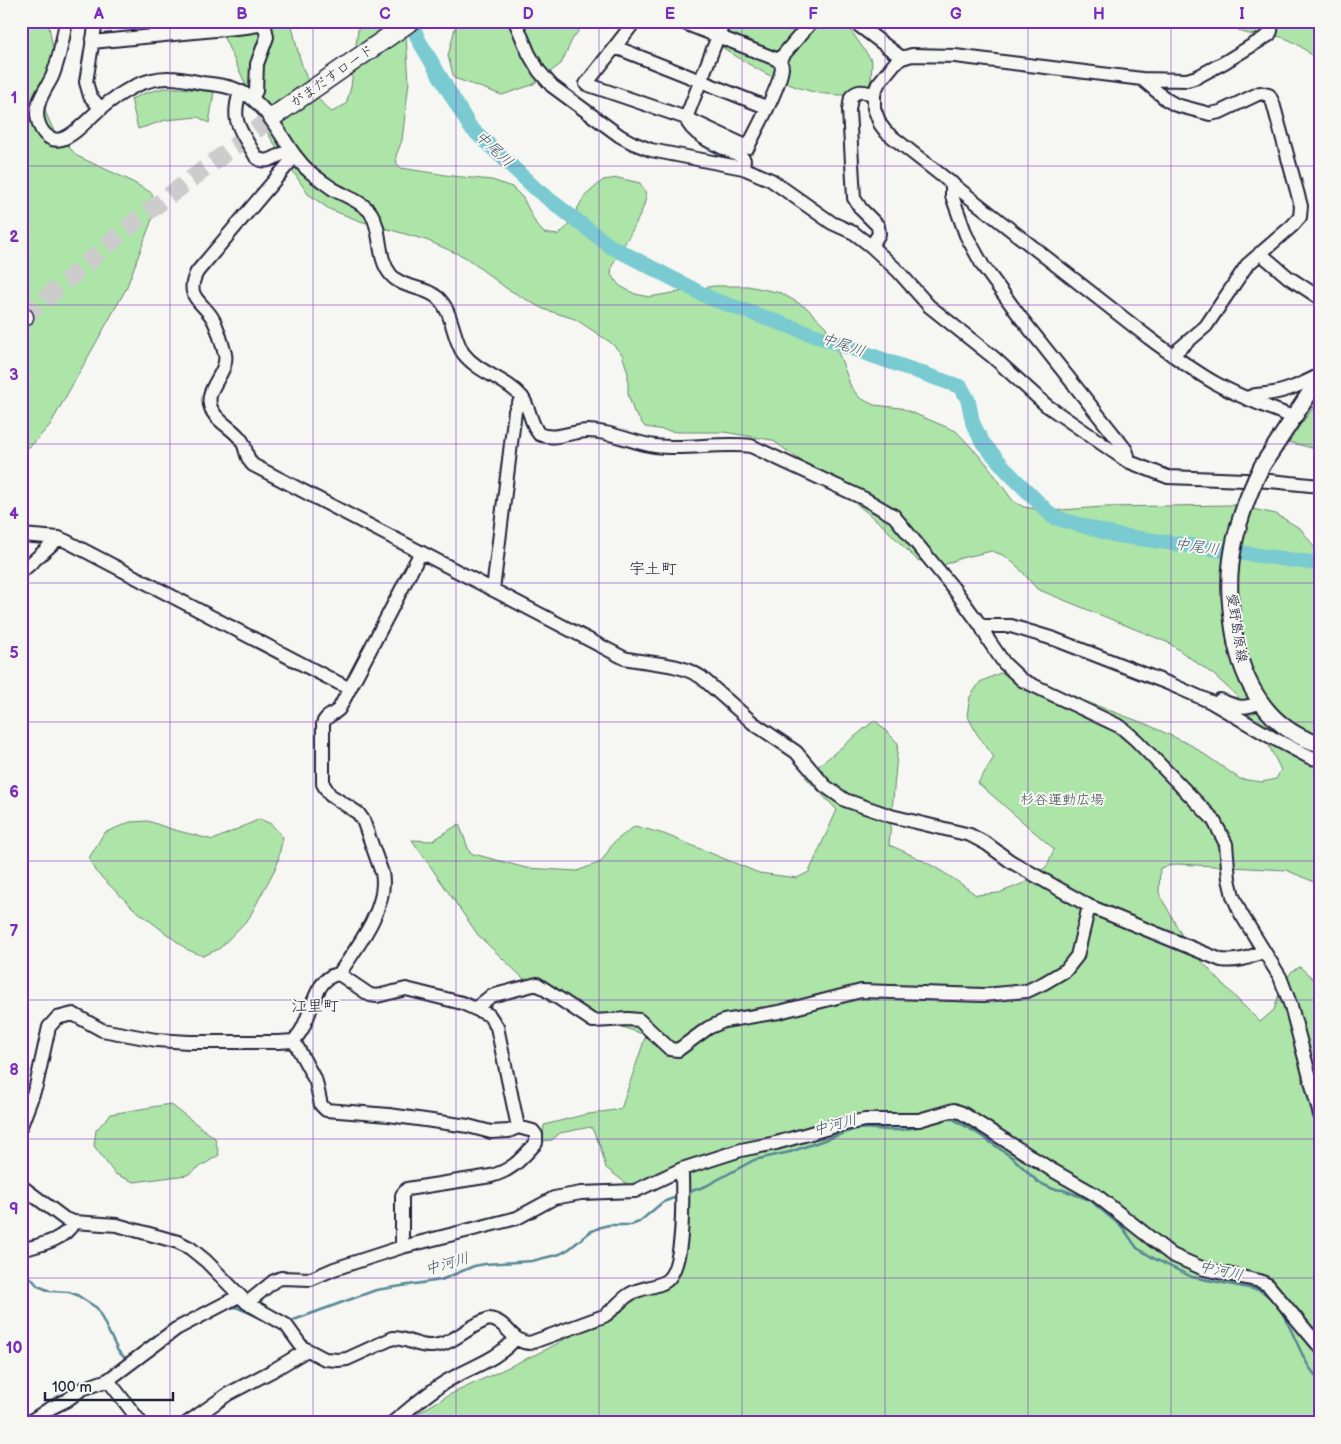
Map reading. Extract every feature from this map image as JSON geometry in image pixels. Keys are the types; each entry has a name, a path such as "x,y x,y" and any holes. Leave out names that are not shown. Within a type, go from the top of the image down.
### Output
{"highway":[{"name":"がまだすロード","path":"277,114 411,21"}],"main road":[{"name":"愛野島原線","path":"1320,376 1262,466 1249,492 1240,518 1232,559 1230,608 1236,644 1243,670 1260,702 1283,726 1300,736 1320,744"}],"street":[{"path":"66,21 52,76 38,105 39,124 46,136 53,140 67,137 101,108 131,88 160,78 213,84 246,95 260,107 284,138 293,154 310,172 332,189 365,207 371,213 375,222 382,260 390,274 403,283 431,293 438,298 449,315 459,345 466,357 481,370 522,397 534,428 539,434 546,437 587,431 604,432 654,446 737,444 751,446 866,499 894,516 934,563 981,626 996,654 1012,672 1022,680 1121,727 1213,819 1226,844 1229,880 1233,896 1241,914 1280,977 1291,1006 1320,1116"},
{"path":"96,21 86,82 90,96 101,108"},
{"path":"515,21 529,54 539,71 552,86 620,136 651,150 743,168 771,180 832,223 854,233 898,271 930,306 993,357 1046,405 1127,461 1168,477 1270,481 1320,486"},
{"path":"635,21 586,84 686,118 748,147 782,68 779,60 679,21"},
{"path":"724,21 686,118 689,126 696,133 741,156 744,160 743,168"},
{"path":"779,60 812,21"},
{"path":"853,21 902,58"},
{"path":"1272,21 1269,35 1197,77 1187,80 1142,79 955,56 912,55 902,58 895,63 884,76 874,94 874,108 880,124 886,132 1172,355 1193,370 1247,399 1293,418"},
{"path":"92,42 246,28 264,22 267,36 256,64 256,92 246,95 236,105 236,118 256,157 260,161 266,161 284,152 293,154"},
{"path":"615,47 766,108"},
{"path":"1142,79 1166,100 1176,105 1210,114 1220,112 1260,92 1265,93 1271,98 1301,206 1300,217 1248,265 1206,326 1172,355"},
{"path":"871,246 880,230 875,222 861,209 854,198 849,110 851,97 856,92 874,94"},
{"path":"293,154 193,278 193,291 196,298 215,322 225,356 224,363 209,396 211,409 241,439 248,460 253,465 624,658 667,664 701,676 752,723 796,752 825,786 845,800 891,816 970,835 1010,861 1089,906 1221,960 1233,962 1244,960 1264,951"},
{"path":"952,183 952,196 966,235 982,266 1126,450 1127,461"},
{"path":"1260,253 1288,277 1320,298"},
{"path":"1247,399 1252,395 1289,390 1320,376"},
{"path":"493,590 515,411 522,397"},
{"path":"21,535 59,538 348,688"},
{"path":"21,572 59,538"},
{"path":"294,1041 302,1030 312,1002 326,979 339,974 366,931 377,908 384,881 363,820 353,809 330,794 323,784 323,724 327,717 339,709 348,688 421,552"},
{"path":"981,626 1011,626 1045,636 1170,684 1211,702 1311,758 1320,759"},
{"path":"1170,684 1177,681 1234,706 1249,707 1260,702"},
{"path":"475,1009 491,996 537,984 593,1021 639,1020 670,1049 678,1050 708,1028 724,1021 779,1012 861,991 984,995 1027,991 1066,970 1077,956 1089,906"},
{"path":"339,974 370,995 377,996 406,989 462,1003 489,1015 497,1027 518,1127"},
{"path":"21,1126 36,1086 49,1027 58,1018 73,1014 102,1030 156,1040 199,1042 294,1041"},
{"path":"294,1041 316,1082 321,1105 326,1110 398,1116 468,1126 491,1132 509,1131 518,1127 532,1131 536,1135 537,1140 515,1166 504,1173 406,1189 402,1195 402,1247"},
{"path":"28,1423 82,1389 108,1380 170,1334 243,1300 281,1278 311,1279 334,1269 402,1247 517,1218 554,1198 582,1193 635,1191 682,1169 741,1150 776,1143 839,1124 865,1120 919,1120 954,1110 962,1113 1052,1170 1096,1194 1172,1255 1204,1269 1260,1281 1268,1285 1320,1347"},
{"path":"21,1186 65,1219 74,1222 117,1225 178,1242 190,1248 206,1261 243,1300 286,1326 302,1347 326,1358 338,1360 353,1357 393,1338 424,1346 440,1345 489,1319 500,1322 515,1338 525,1343 535,1342 572,1327 588,1323 612,1311 634,1291 666,1281 672,1276 678,1260 682,1169"},
{"path":"21,1250 51,1242 71,1228 74,1222"},
{"path":"392,1423 447,1381 496,1356 506,1349 515,1338"},
{"path":"187,1423 228,1394 272,1372 307,1350"},
{"path":"108,1380 141,1423"}],"green space":[{"path":"23,21 44,21 49,27 54,53 45,111 53,129 77,156 152,193 154,214 126,289 50,425 31,446 21,450 21,27"},
{"name":"杉谷運動広場","path":"218,21 291,21 300,58 309,83 315,94 332,112 346,104 351,87 359,21 405,21 409,82 402,140 396,156 397,164 401,168 492,180 512,187 523,198 536,224 544,233 558,235 567,227 584,197 603,180 618,178 640,183 646,194 642,210 612,266 611,275 620,286 635,294 649,297 714,286 748,286 781,293 807,308 826,327 841,359 851,387 860,398 874,405 901,408 956,431 986,463 1013,501 1024,507 1048,511 1103,507 1233,505 1276,514 1301,529 1318,552 1320,552 1320,888 1312,881 1286,870 1177,864 1160,868 1159,893 1188,947 1260,1022 1274,1010 1281,988 1292,971 1300,967 1320,985 1320,1423 401,1423 449,1395 547,1349 645,1295 667,1271 675,1243 677,1180 630,1186 606,1168 600,1145 591,1127 560,1133 552,1140 542,1141 544,1125 583,1115 621,1109 646,1035 548,1002 478,935 412,840 432,841 459,824 470,853 526,868 577,871 601,862 614,842 635,826 664,834 759,873 797,878 809,872 837,810 805,777 875,720 898,743 889,845 934,867 976,895 999,893 1024,883 1047,866 1054,849 978,783 994,757 977,734 967,715 970,697 980,682 1000,673 1032,679 1146,724 1191,745 1240,779 1262,782 1276,779 1281,770 1260,728 1238,697 1214,675 1169,643 1037,589 1018,567 1005,556 992,551 961,558 941,566 917,560 881,524 821,475 772,440 724,432 677,432 645,427 634,412 628,394 628,373 622,354 610,342 575,319 543,309 506,288 465,257 426,240 360,221 329,209 308,194 270,137"},
{"path":"458,21 580,21 582,26 572,40 561,64 532,85 502,95 454,78 448,56"},
{"path":"684,21 841,21 847,25 872,61 871,80 866,92 841,95 817,93 793,86 747,63"},
{"path":"1232,21 1320,21 1320,62 1292,41 1281,37 1253,35 1240,31"},
{"path":"164,88 214,92 209,123 198,117 166,120 138,129 131,99"},
{"path":"1320,398 1320,450 1288,442"},
{"path":"260,819 271,824 283,837 277,865 249,918 219,949 203,956 188,950 133,908 95,871 89,858 104,833 130,822 148,821 213,840"},
{"path":"170,1104 215,1138 219,1155 187,1175 134,1182 115,1174 94,1146 96,1130 111,1114"}],"waterway":[{"name":"中尾川","path":"411,21 418,39 470,127 537,190 610,246 712,299 961,387 968,400 973,424 983,443 1009,473 1053,517 1115,535 1320,564"},
{"name":"中河川","path":"686,1193 706,1186 754,1160 790,1152 853,1130 864,1128 903,1130 953,1119 1013,1158 1038,1182 1053,1189 1063,1190 1090,1200 1123,1228 1137,1248 1155,1259 1192,1277 1259,1290 1270,1297 1286,1319 1305,1359 1320,1380"},
{"name":"中河川","path":"291,1321 376,1290 441,1280 474,1266 532,1261 560,1254 590,1232 609,1225 631,1225 639,1222 663,1202 679,1196"},
{"name":"中河川","path":"21,1267 38,1286 50,1291 69,1292 97,1308 118,1351 125,1358 129,1357"},
{"name":"中河川","path":"229,1308 236,1307 259,1317"},
{"name":"中河川","path":"176,1335 187,1330"},
{"name":"中河川","path":"145,1345 157,1334 160,1334"}],"tunnel":[{"path":"24,317 137,220 277,114"}],"district":[{"name":"宇土町","path":"653,569"},
{"name":"江里町","path":"315,1006"}]}
